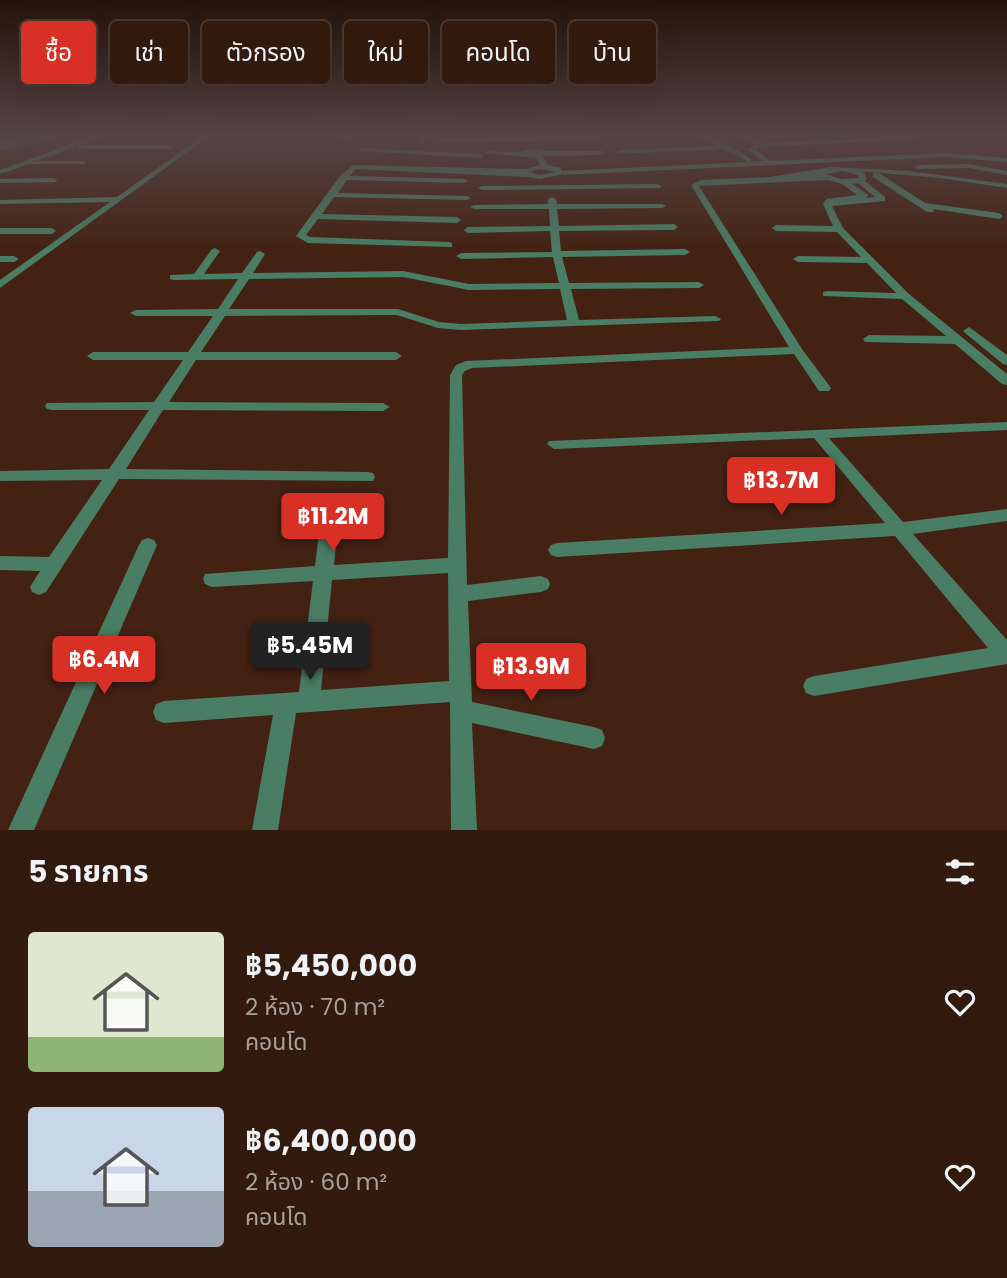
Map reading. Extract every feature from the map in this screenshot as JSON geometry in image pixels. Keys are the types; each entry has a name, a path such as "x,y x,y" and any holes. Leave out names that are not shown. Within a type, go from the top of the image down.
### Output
{"street":[{"path":"0,285 5,278 154,174"},
{"path":"347,174 314,216 302,238 449,245"},
{"path":"534,174 551,188"},
{"path":"539,177 554,174"},
{"path":"557,174 551,188 557,255 574,324"},
{"path":"770,179 814,174"},
{"path":"821,174 828,178"},
{"path":"860,174 864,177 860,181"},
{"path":"907,174 1007,186"},
{"path":"876,175 936,215"},
{"path":"342,178 472,181"},
{"path":"824,388 797,350 695,186 701,182 828,178 845,182 860,181 882,199 827,204"},
{"path":"0,181 53,180"},
{"path":"827,204 829,201 864,197 845,182"},
{"path":"482,188 657,186"},
{"path":"330,195 467,198"},
{"path":"0,202 117,200"},
{"path":"827,204 839,229 905,296 1007,381"},
{"path":"922,205 1004,218"},
{"path":"474,207 662,206"},
{"path":"314,216 457,220"},
{"path":"467,230 674,228"},
{"path":"776,228 839,229"},
{"path":"0,231 52,231"},
{"path":"197,277 215,251"},
{"path":"461,256 685,252"},
{"path":"39,587 260,254"},
{"path":"0,259 14,259"},
{"path":"798,260 871,260"},
{"path":"174,277 403,274 470,287 699,285"},
{"path":"827,294 905,296"},
{"path":"136,313 398,312 449,327 715,319"},
{"path":"969,331 1007,361"},
{"path":"869,339 957,340"},
{"path":"464,830 457,594 456,375 460,368 470,364 797,350"},
{"path":"93,356 396,356"},
{"path":"52,406 383,407"},
{"path":"554,444 1007,426"},
{"path":"818,434 1007,654"},
{"path":"0,475 367,477"},
{"path":"557,550 899,529 1007,515"},
{"path":"265,830 298,704 326,573 329,524"},
{"path":"20,830 148,545"},
{"path":"0,563 54,564"},
{"path":"212,579 457,565"},
{"path":"457,594 541,584"},
{"path":"814,685 1007,654"},
{"path":"164,712 298,704 460,700 594,738"}]}
